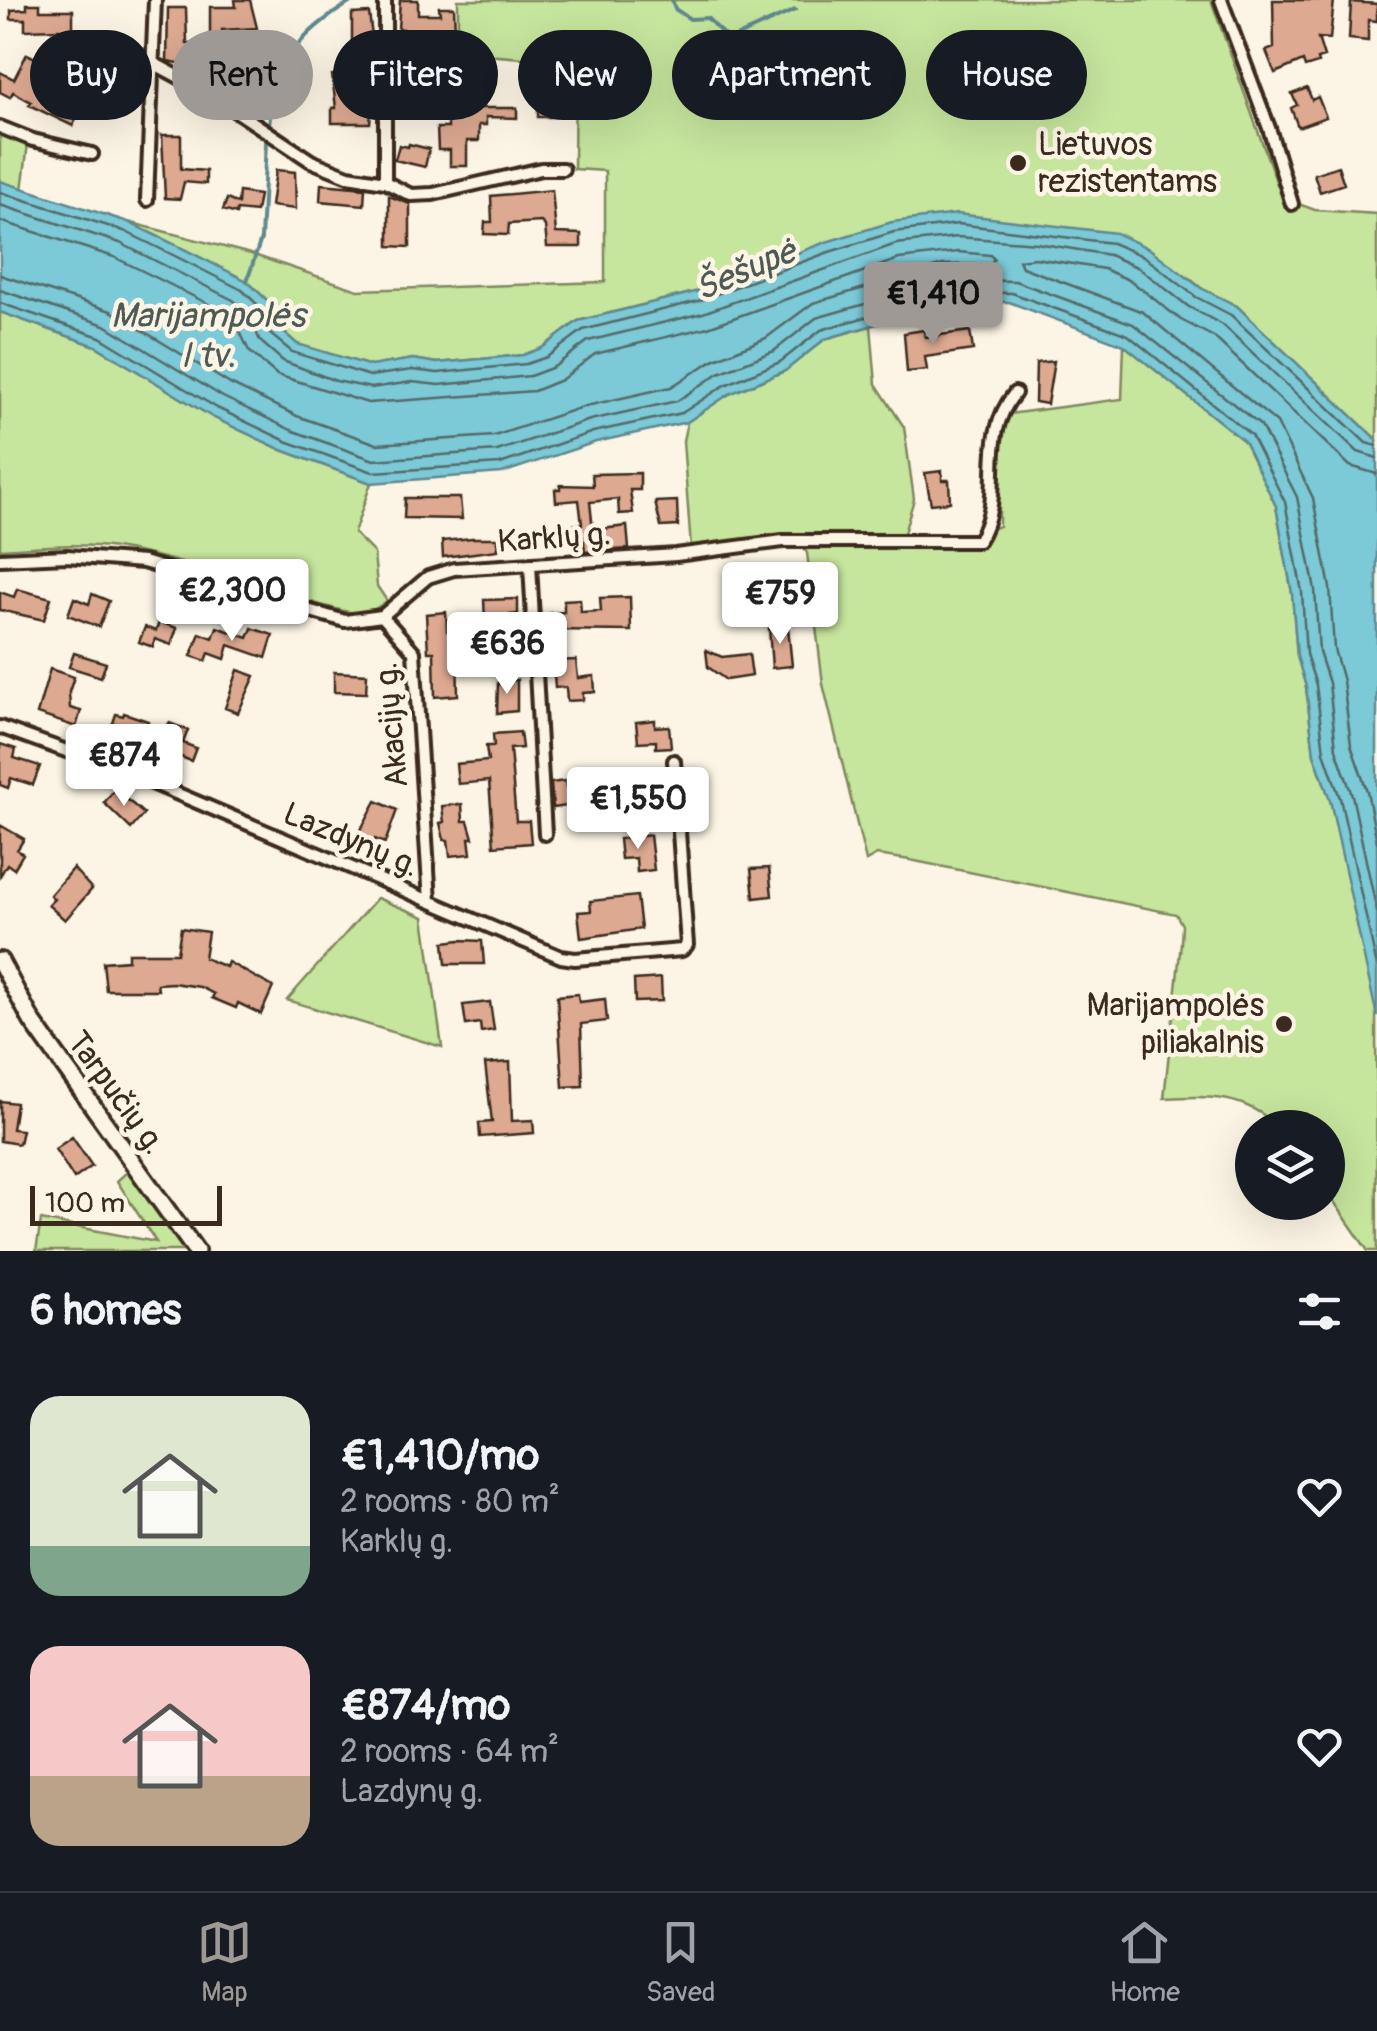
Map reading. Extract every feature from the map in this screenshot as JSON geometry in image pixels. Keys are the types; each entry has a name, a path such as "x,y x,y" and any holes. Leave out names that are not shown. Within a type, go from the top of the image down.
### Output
{"main road":[{"name":"Tarpučių g.","path":"0,963 66,1072 196,1251"}],"street":[{"path":"146,200 155,0"},
{"path":"385,0 385,182"},
{"path":"1220,0 1269,128 1292,204"},
{"path":"153,63 209,93 311,162 348,176 385,182 411,195 434,194 541,169 563,168"},
{"path":"0,127 33,140 92,154"},
{"name":"Karklų g.","path":"382,616 428,577 454,570 676,555 783,541 978,541 990,513 993,442 998,419 1015,393"},
{"path":"0,560 114,558 164,567 345,621 382,616"},
{"path":"530,565 545,834"},
{"name":"Akacijų g.","path":"382,616 414,652 430,901"},
{"name":"Lazdynų g.","path":"0,727 138,777 561,957 575,959 682,950 687,946 674,761"}],"green space":[{"path":"458,0 1211,0 1282,198 1315,210 1377,214 1377,440 1237,306 1188,277 733,277 695,292 578,321 542,348 523,355 437,363 413,359 371,366 297,344 277,326 269,302 247,281 128,222 251,254 358,290 605,282 605,171 574,169 574,120 652,120 652,30 518,30 518,58 498,56 498,30 458,30"},
{"path":"0,134 28,144 22,190 0,181"},
{"path":"0,312 96,346 212,417 282,450 371,483 354,533 374,553 377,586 387,601 375,609 353,613 176,561 101,546 0,549"},
{"path":"871,326 876,384 904,427 914,499 904,533 975,535 999,526 999,443 1009,414 1122,399 1124,345 1244,441 1276,506 1314,754 1330,800 1376,1008 1377,1251 1368,1251 1345,1218 1345,1110 1255,1110 1225,1099 1164,1098 1181,943 1182,925 1176,914 910,860 877,855 866,861 823,684 807,553 795,534 691,548 683,441 687,422 729,394 785,371 825,339"},
{"path":"377,898 424,917 442,1047 287,1000"},
{"path":"128,1171 190,1251 36,1251 41,1220 156,1242 117,1181"}],"water":[{"name":"Marijampolės I tv.","path":"0,181 128,222 182,248 247,281 269,302 277,326 297,344 371,366 413,359 437,363 523,355 542,348 578,321 695,292 826,242 892,222 957,214 1116,233 1150,249 1201,288 1237,306 1377,440 1377,1017 1330,800 1314,754 1276,506 1244,441 1124,345 1009,302 952,302 825,339 785,371 729,394 687,422 596,442 502,473 371,483 282,450 212,417 96,346 0,312"}],"building":[{"path":"235,0 250,0 257,28 210,30 210,7 236,7"},
{"path":"400,0 418,0 418,14 440,14 439,7 454,7 455,30 398,29"},
{"path":"1273,0 1334,0 1330,39 1318,38 1324,57 1317,59 1318,63 1305,67 1303,61 1275,73 1266,51 1274,48"},
{"path":"1351,2 1377,4 1377,21 1368,20 1368,41 1349,39"},
{"path":"27,4 40,4 40,10 73,10 73,30 25,30 25,19 11,19 11,10 27,9"},
{"path":"168,8 186,8 187,30 172,30 172,62 167,61"},
{"path":"369,13 371,30 352,30 352,14"},
{"path":"27,54 30,55 30,101 13,92 10,97 0,92 0,72 14,79"},
{"path":"1307,88 1312,100 1318,97 1326,117 1298,127 1291,108 1297,105 1292,94"},
{"path":"332,108 333,120 370,120 370,123 332,123"},
{"path":"498,108 517,108 517,118 498,117"},
{"path":"448,120 486,120 486,125 479,125 479,141 467,141 467,166 450,166 450,150 438,150 437,128 448,128"},
{"path":"162,135 181,135 181,169 206,171 206,184 184,182 180,199 165,198"},
{"path":"399,145 429,149 425,167 395,160"},
{"path":"1338,166 1344,184 1320,192 1314,174"},
{"path":"276,170 295,172 296,209 271,206"},
{"path":"321,184 365,188 364,205 320,201"},
{"path":"552,190 556,233 581,234 581,247 547,247 541,222 509,224 508,235 484,234 485,222 492,222 491,196"},
{"path":"239,192 259,195 256,212 237,210 236,214 223,210 227,199 238,204"},
{"path":"389,196 410,204 410,247 389,246"},
{"path":"924,330 925,337 970,331 973,350 925,357 927,370 907,372 904,333"},
{"path":"1054,361 1047,404 1035,402 1036,363"},
{"path":"942,471 942,480 949,480 950,502 931,504 925,473"},
{"path":"640,473 640,490 630,490 633,513 619,514 618,499 590,502 593,530 627,526 629,549 585,552 584,541 564,543 562,526 582,524 579,500 556,502 555,489 560,489 560,485 593,486 592,474"},
{"path":"405,498 460,498 462,519 404,518"},
{"path":"677,501 678,526 661,527 655,502"},
{"path":"497,538 498,550 443,557 442,541"},
{"path":"17,589 51,598 44,620 0,610 0,592 14,597"},
{"path":"92,594 109,601 99,627 68,615 74,598 89,604"},
{"path":"630,597 631,631 550,630 550,613 564,612 564,600 580,599 581,612 601,611 600,598"},
{"path":"518,599 518,614 509,615 510,642 486,643 484,600"},
{"path":"446,612 447,631 465,630 466,650 457,651 458,695 435,697 434,652 428,652 426,614"},
{"path":"159,622 177,628 171,645 155,639 153,647 139,642 145,627 156,631"},
{"path":"217,627 248,638 252,628 273,635 266,658 229,645 225,659 209,653 206,661 191,656 200,633 213,638"},
{"path":"788,627 792,666 772,668 769,628"},
{"path":"706,650 722,657 749,654 752,676 726,680 708,667"},
{"path":"74,653 106,663 101,677 69,667"},
{"path":"576,660 578,678 594,676 595,692 583,693 583,700 567,701 566,687 555,688 553,661"},
{"path":"50,669 74,677 69,692 70,708 81,711 76,727 37,714"},
{"path":"238,670 255,676 238,713 225,708"},
{"path":"334,672 367,674 366,693 334,692"},
{"path":"517,680 517,711 497,713 498,682"},
{"path":"116,714 148,721 141,742 125,737 122,746 107,741"},
{"path":"655,720 655,727 669,726 671,747 656,748 656,741 638,742 636,722"},
{"path":"169,723 188,730 183,743 196,748 191,761 171,753 168,761 157,757"},
{"path":"520,732 522,748 510,749 516,821 529,821 531,843 494,846 489,781 458,784 456,764 488,761 486,746 494,746 493,734"},
{"path":"0,744 16,749 14,758 40,766 33,785 11,778 8,788 0,785"},
{"path":"652,773 653,805 631,808 630,776"},
{"path":"565,781 566,787 574,786 575,793 607,793 608,799 599,801 599,821 586,821 586,803 553,808 551,783"},
{"path":"115,789 144,814 131,829 104,803"},
{"path":"376,801 397,810 385,843 375,839 373,844 357,837"},
{"path":"462,804 463,821 468,821 473,838 469,838 471,854 450,856 440,823 444,822 442,806"},
{"path":"0,825 24,839 17,850 23,854 14,869 7,864 0,876"},
{"path":"650,835 654,870 637,872 636,858 621,859 619,839"},
{"path":"73,868 92,889 65,920 48,905 54,899 50,895"},
{"path":"769,868 772,896 754,898 751,869"},
{"path":"637,896 641,929 581,938 578,912 591,911 590,901"},
{"path":"181,928 208,932 204,958 226,967 228,962 273,987 261,1014 238,1003 236,1008 212,998 214,994 200,987 173,983 157,984 158,990 106,990 103,962 128,960 128,953 177,953"},
{"path":"482,941 484,964 446,964 444,942"},
{"path":"661,978 662,1001 635,1002 634,980"},
{"path":"578,994 579,1002 605,999 607,1021 581,1024 583,1086 563,1087 557,996"},
{"path":"490,1002 494,1030 481,1032 480,1023 466,1025 463,1005"},
{"path":"510,1062 512,1121 533,1120 534,1133 480,1137 479,1123 492,1122 485,1064"},
{"path":"0,1101 16,1103 12,1129 22,1130 19,1144 0,1141"},
{"path":"72,1137 92,1166 74,1179 55,1149"}],"waterway":[{"path":"269,124 278,82 294,50 318,25 354,0"},
{"path":"672,0 675,9 690,19 707,18 729,40 795,10"},
{"path":"247,281 261,239 266,142"}],"place":[{"name":"Lietuvos rezistentams","path":"1018,163"},
{"name":"Marijampolės piliakalnis","path":"1284,1024"}],"water label":[{"name":"Šešupė","path":"746,270"}]}
